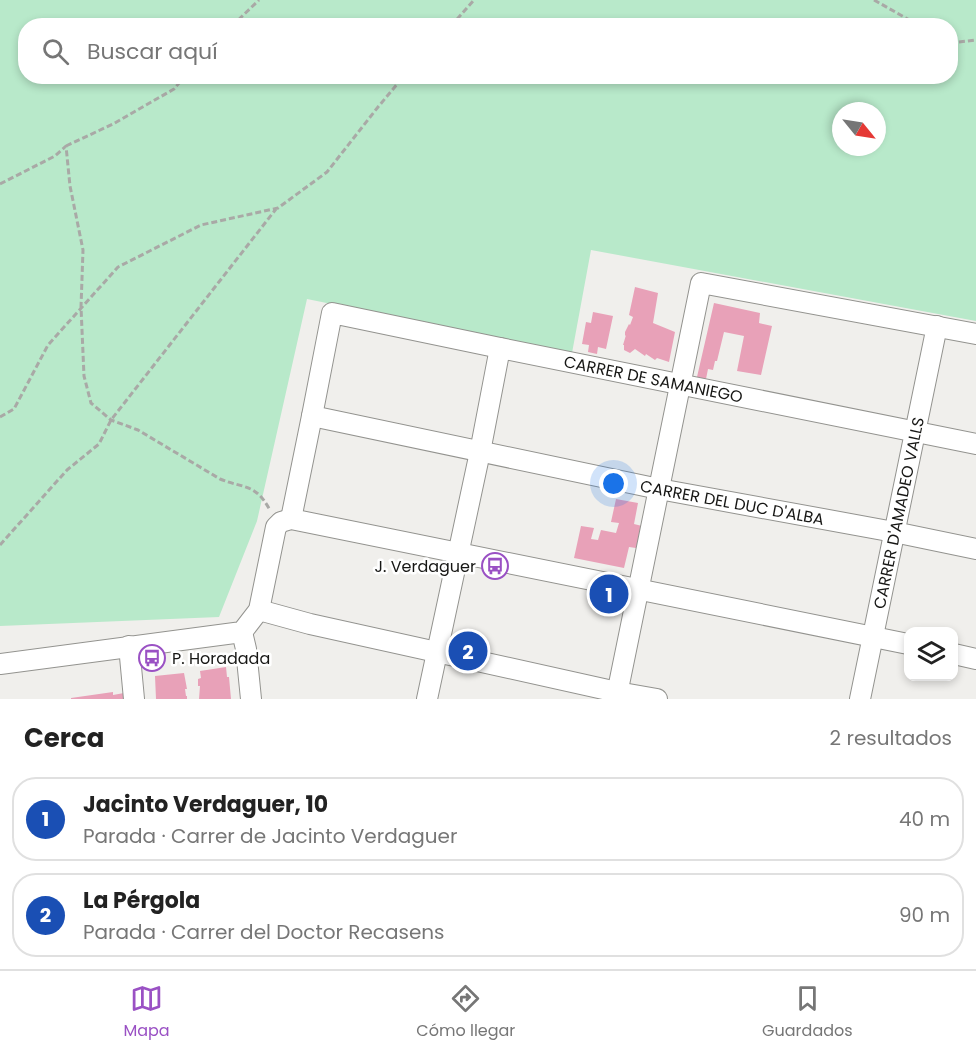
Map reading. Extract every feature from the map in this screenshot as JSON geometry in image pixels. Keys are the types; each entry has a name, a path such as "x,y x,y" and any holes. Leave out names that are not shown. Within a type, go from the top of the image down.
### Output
{"street":[{"path":"617,695 701,283 976,334"},
{"name":"CARRER DE SAMANIEGO","path":"312,416 332,313 976,444"},
{"name":"CARRER D'AMADEO VALLS","path":"860,699 937,326"},
{"path":"427,699 500,348"},
{"path":"0,664 242,632 259,610 276,527 286,520 312,416"},
{"name":"CARRER DEL DUC D'ALBA","path":"312,416 658,489 976,549"},
{"path":"286,520 458,552 904,643"},
{"path":"259,610 310,624 617,695 657,699"},
{"path":"242,632 251,699"},
{"path":"129,646 134,699"},
{"path":"958,655 976,659"}],"path":[{"path":"240,18 259,0"},
{"path":"458,18 474,0"},
{"path":"874,0 906,18"},
{"path":"958,41 976,40"},
{"path":"0,184 54,156 66,146 113,124 174,89 178,84"},
{"path":"0,545 67,470 99,444 111,420 278,208 327,172 398,84"},
{"path":"66,146 70,186 84,250 81,307 84,376 91,403 111,420 138,430 220,479 255,490 272,513 286,520"},
{"path":"0,417 14,409 48,345 118,267 201,225 278,208"}],"green space":[{"path":"0,0 976,0 976,321 591,250 572,353 307,299 257,521 219,617 0,626"}],"building":[{"path":"635,287 658,293 653,323 675,332 669,362 657,358 655,360 635,349 630,353 624,350 625,332 633,317 629,315"},
{"path":"714,303 760,313 759,323 772,326 761,375 737,371 744,336 724,332 713,370 708,369 706,379 697,377"},
{"path":"593,312 613,316 606,349 598,347 597,354 588,352 589,345 582,344 586,322 591,323"},
{"path":"616,499 638,503 634,524 642,526 636,548 629,547 624,568 574,558 581,526 594,528 591,539 598,540 601,530 616,533 619,523 611,522"},
{"path":"226,667 231,699 199,699 200,671"},
{"path":"184,673 187,699 156,699 155,676"},
{"path":"113,692 113,695 124,693 125,699 71,699 71,698"}],"place":[{"name":"J. Verdaguer","path":"495,566"},
{"name":"Jacinto Verdaguer, 10","path":"609,594"},
{"name":"La Pérgola","path":"468,651"},
{"name":"P. Horadada","path":"152,658"}]}
